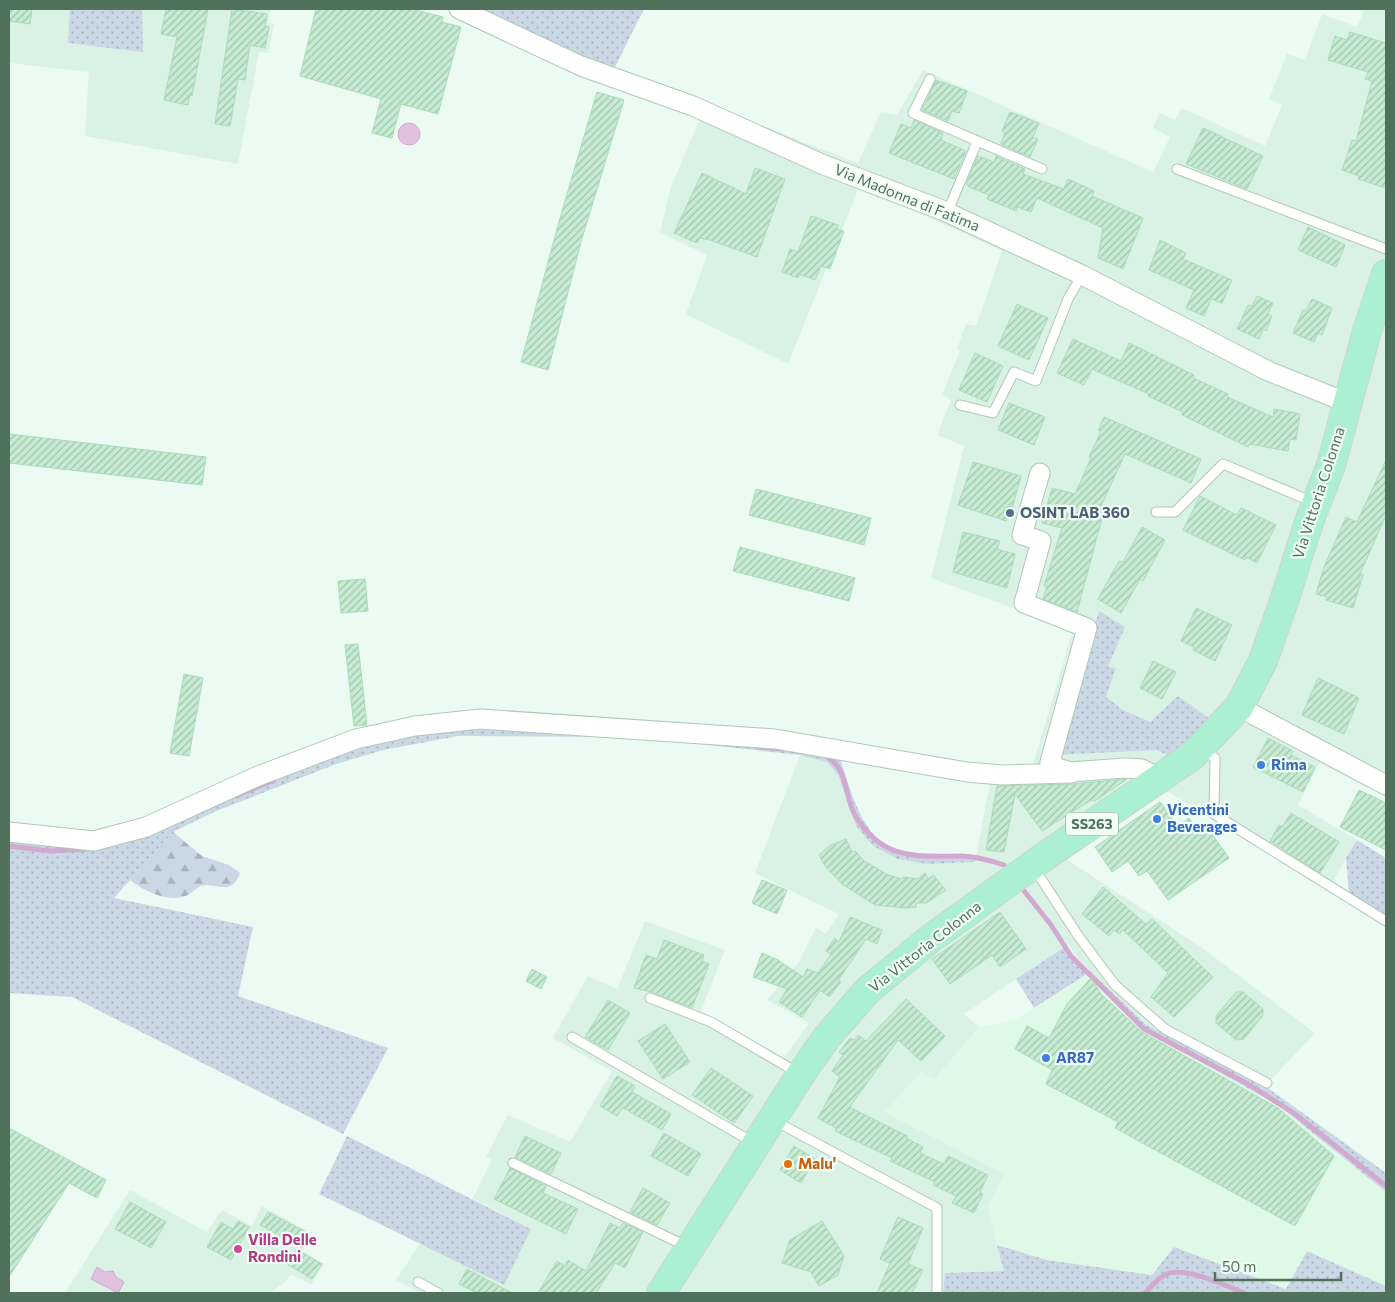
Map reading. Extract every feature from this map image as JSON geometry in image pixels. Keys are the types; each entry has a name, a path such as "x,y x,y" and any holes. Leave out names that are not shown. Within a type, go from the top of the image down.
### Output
{"main road":[{"name":"Via Vittoria Colonna","path":"661,1293 801,1074 827,1037 868,990 930,939 1032,865 1160,779 1201,748 1239,707 1263,661 1331,465 1368,331 1386,274"}],"street":[{"name":"Via Madonna di Fatima","path":"459,9 581,66 692,106 824,165 947,213 1082,275 1268,371 1348,403"},
{"path":"1040,473 1022,535 1042,541 1024,603 1087,628 1050,762 1058,768 1071,772"},
{"path":"1239,707 1386,785"},
{"path":"9,832 94,841 146,827 258,776 356,739 416,726 480,719 775,739 967,772 1002,775 1142,769 1160,779"}],"lane":[{"path":"930,79 913,113 1042,169"},
{"path":"947,213 977,142"},
{"path":"1177,169 1386,249"},
{"path":"960,405 993,413 1014,372 1036,381 1068,299 1082,275"},
{"path":"1156,512 1175,512 1223,464 1317,504"},
{"path":"1201,748 1216,758 1214,814 1386,921"},
{"path":"1032,865 1079,937 1114,985 1165,1029 1267,1083"},
{"path":"650,998 711,1022 801,1074"},
{"path":"572,1036 757,1145"},
{"path":"773,1119 937,1208 937,1293"},
{"path":"513,1163 691,1248"},
{"path":"418,1282 438,1293"}],"shaded area":[{"path":"9,9 271,9 268,23 274,24 268,53 259,52 238,164 85,136 89,72 9,63"},
{"path":"1365,9 1386,9 1386,797 1319,763 1298,805 1357,840 1327,891 1162,788 1061,856 1201,947 1315,1033 1265,1086 1145,1024 1080,961 1068,944 964,1014 979,1027 934,1080 1004,1174 988,1208 1004,1271 946,1273 943,1293 818,1293 812,1291 811,1293 420,1293 396,1280 421,1242 503,1285 531,1229 473,1198 492,1160 486,1157 508,1115 570,1142 612,1071 553,1038 588,976 617,989 645,921 725,950 701,1011 784,1058 809,1023 767,1000 799,962 816,928 826,934 839,914 755,873 800,755 827,762 838,775 856,826 873,846 927,864 975,862 991,778 1029,778 1073,630 931,578 964,446 937,435 951,400 942,395 960,351 957,349 966,324 976,326 1002,251 921,214 858,190 788,364 686,314 707,255 660,232 671,187 706,105 858,163 881,112 897,115 923,70 1153,172 1170,137 1153,128 1159,113 1175,120 1182,108 1265,146 1282,105 1269,99 1287,54 1305,60 1322,14 1357,27"},
{"path":"409,123 417,126 420,134 417,142 409,145 401,142 398,134 401,126"},
{"path":"1085,973 1141,1028 1279,1106 1386,1192 1386,1286 1307,1251 1286,1289 1174,1247 1152,1275 1047,1260 997,1245 988,1208 1004,1174 884,1112 922,1071 934,1080 979,1027 1015,1020 1069,987"},
{"path":"130,1190 207,1232 222,1210 252,1226 262,1206 313,1234 302,1251 324,1264 311,1285 291,1274 285,1282 270,1293 65,1293"},
{"path":"97,1267 105,1272 113,1271 116,1277 124,1282 118,1293 91,1279"}],"green space":[{"path":"70,9 142,9 143,52 68,43"},
{"path":"476,9 644,9 614,69"},
{"path":"1099,611 1125,627 1108,667 1116,668 1106,697 1123,710 1150,722 1178,696 1210,719 1169,756 1157,750 1054,755"},
{"path":"461,724 630,737 458,736 383,750 336,764 214,812 173,832 114,898 253,927 238,996 388,1048 343,1134 72,997 9,993 9,835 92,842 375,739"},
{"path":"644,738 838,753 860,813 868,827 879,839 891,848 907,852 977,855 975,862 927,864 898,859 873,846 856,826 838,775 827,762 800,755"},
{"path":"173,832 202,856 229,865 240,873 233,885 228,887 201,886 188,895 173,898 149,892 130,880"},
{"path":"1357,840 1386,858 1386,918 1349,894 1346,858"},
{"path":"1063,948 1085,973 1089,970 1145,1024 1265,1086 1386,1173 1386,1192 1279,1106 1141,1028 1087,974 1034,1008 1016,979"},
{"path":"347,1136 531,1229 504,1285 319,1194"},
{"path":"997,1245 1047,1260 1152,1275 1174,1247 1286,1289 1307,1251 1386,1286 1386,1293 943,1293 945,1273 1004,1271"}],"building":[{"path":"9,9 32,9 30,24 9,21"},
{"path":"166,9 208,9 192,96 190,95 188,105 164,100 177,37 161,34"},
{"path":"232,9 267,14 265,26 269,27 265,48 250,45 245,80 238,79 230,126 215,124"},
{"path":"316,9 412,9 443,17 442,22 461,27 438,114 401,104 392,138 372,133 381,99 300,76"},
{"path":"1350,32 1386,43 1386,188 1358,179 1359,176 1342,170 1352,140 1356,141 1372,81 1365,79 1368,72 1328,60 1335,36 1347,40"},
{"path":"936,80 967,91 959,113 952,111 948,121 922,110"},
{"path":"597,92 624,100 581,242 548,370 521,362"},
{"path":"1010,112 1039,123 1033,137 1038,139 1030,157 1001,144 1005,133 1002,131"},
{"path":"914,120 943,133 941,140 966,151 954,179 889,153 901,124 911,128"},
{"path":"1203,128 1263,156 1247,189 1186,164"},
{"path":"978,156 994,162 996,156 1025,169 1023,174 1064,189 1068,179 1094,191 1092,196 1143,218 1123,269 1098,258 1103,228 1037,198 1031,212 1017,207 1016,211 987,199 989,195 969,187 966,184"},
{"path":"755,168 785,179 757,257 710,240 700,238 697,243 674,233 702,173 746,194"},
{"path":"811,216 838,225 837,229 844,231 830,269 821,266 815,280 799,274 798,278 782,272 790,249 798,252"},
{"path":"1308,227 1345,245 1336,267 1298,250"},
{"path":"1160,240 1186,253 1183,259 1232,280 1222,303 1211,299 1204,316 1186,308 1194,290 1149,270"},
{"path":"1257,296 1273,303 1268,314 1272,316 1266,331 1263,329 1259,339 1237,329 1248,305 1252,306"},
{"path":"1312,299 1332,308 1322,335 1318,333 1314,342 1293,333 1303,310 1306,311"},
{"path":"1017,304 1048,318 1029,360 998,346"},
{"path":"1073,339 1121,361 1129,343 1194,375 1193,378 1228,394 1227,397 1273,417 1274,409 1300,414 1296,440 1290,439 1288,451 1249,444 1248,447 1182,415 1183,412 1148,396 1149,394 1092,369 1084,385 1057,373"},
{"path":"975,353 1003,366 987,402 959,390"},
{"path":"1009,403 1045,417 1034,445 998,430"},
{"path":"1104,417 1201,459 1191,483 1125,454 1101,506 1105,507 1077,612 1043,599 1047,586 1044,586 1062,528 1042,523 1052,488 1075,494 1091,458 1089,457 1101,431 1098,430"},
{"path":"9,434 206,457 202,485 9,463"},
{"path":"1386,460 1386,515 1360,574 1363,575 1353,608 1326,600 1327,597 1316,594 1324,567 1346,517 1357,522"},
{"path":"973,462 1021,476 1012,509 1010,508 1006,521 958,505"},
{"path":"756,489 871,518 864,545 749,515"},
{"path":"1200,496 1237,515 1241,508 1276,525 1257,563 1246,557 1245,560 1183,530"},
{"path":"1142,527 1165,540 1143,581 1140,579 1121,613 1098,599 1119,561 1123,562"},
{"path":"963,532 1000,541 997,549 1015,554 1007,588 953,572"},
{"path":"740,547 855,578 849,601 733,571"},
{"path":"365,579 368,611 341,613 338,581"},
{"path":"1196,608 1232,625 1215,661 1193,650 1194,647 1181,641"},
{"path":"358,644 367,725 354,726 345,645"},
{"path":"1153,661 1176,672 1162,699 1140,688"},
{"path":"184,674 203,678 189,756 170,753"},
{"path":"1318,678 1359,698 1344,734 1302,715"},
{"path":"1268,738 1293,751 1291,755 1315,767 1303,792 1253,767"},
{"path":"1127,779 1095,801 1091,800 1042,831 1015,794 1004,852 986,850 997,786 1072,784"},
{"path":"1359,790 1386,803 1386,850 1340,827"},
{"path":"1160,802 1178,826 1189,818 1201,836 1209,830 1229,858 1168,900 1147,871 1139,876 1128,861 1112,872 1095,847"},
{"path":"1291,813 1339,842 1320,873 1270,841 1279,825 1282,827"},
{"path":"846,839 852,852 855,851 864,861 888,875 902,879 903,877 918,879 925,873 928,879 933,875 946,890 926,903 916,903 916,907 875,905 842,884 825,866 819,855 829,846"},
{"path":"762,880 787,890 777,914 752,903"},
{"path":"1103,887 1146,924 1152,919 1213,977 1174,1017 1151,997 1168,973 1123,930 1119,934 1114,930 1109,936 1082,914"},
{"path":"1000,912 1026,949 1000,967 992,955 950,984 932,959"},
{"path":"850,917 882,930 877,944 866,939 838,981 841,982 829,997 820,990 802,1017 779,1002 787,989 753,977 762,953 778,960 803,977 807,969 818,973 831,954 826,951 835,938 839,942"},
{"path":"664,940 704,955 702,961 709,964 692,1008 652,992 634,988 646,955 657,959"},
{"path":"532,969 547,977 541,989 526,981"},
{"path":"1091,978 1101,994 1142,1032 1278,1108 1334,1156 1295,1226 1115,1128 1118,1122 1046,1084 1052,1070 1015,1049 1027,1026 1049,1038 1067,1004"},
{"path":"1236,992 1243,992 1263,1009 1263,1015 1244,1039 1236,1040 1216,1023 1216,1016"},
{"path":"906,999 945,1036 921,1061 898,1040 851,1105 851,1108 907,1136 906,1138 923,1147 920,1153 944,1164 948,1156 988,1175 980,1192 983,1194 974,1213 952,1203 956,1196 933,1185 935,1182 890,1161 892,1158 835,1131 836,1128 818,1118 840,1077 832,1071 843,1055 839,1052 850,1038 854,1040 858,1035 866,1041"},
{"path":"608,1000 630,1013 608,1050 585,1037"},
{"path":"665,1024 690,1062 663,1079 638,1041"},
{"path":"711,1068 753,1096 734,1123 692,1095"},
{"path":"617,1076 635,1086 632,1092 671,1114 662,1130 623,1108 617,1116 600,1106"},
{"path":"9,1128 106,1180 97,1198 69,1183 9,1277"},
{"path":"664,1133 701,1154 688,1176 651,1156"},
{"path":"525,1136 561,1153 551,1174 515,1157"},
{"path":"794,1146 815,1159 801,1183 780,1170"},
{"path":"510,1168 546,1186 543,1193 578,1209 566,1234 494,1199"},
{"path":"643,1188 670,1203 657,1225 630,1212"},
{"path":"130,1202 166,1222 151,1248 115,1229"},
{"path":"268,1212 310,1234 302,1248 260,1225"},
{"path":"898,1217 923,1228 908,1264 923,1270 912,1293 877,1293 890,1263 880,1259"},
{"path":"238,1221 249,1227 231,1260 207,1247 221,1222 233,1229"},
{"path":"822,1221 844,1256 838,1275 819,1286 811,1272 782,1263 790,1240"},
{"path":"610,1223 620,1228 623,1223 643,1232 625,1268 615,1263 596,1293 538,1293 557,1261 565,1266 568,1260 586,1271"},
{"path":"296,1249 322,1264 312,1279 287,1264"},
{"path":"467,1269 512,1293 477,1293 459,1284"}],"waterway":[{"path":"757,747 783,749"},
{"path":"824,755 837,765 841,772 850,803 859,821 870,835 883,845 911,855 968,856 1004,865"},
{"path":"238,795 274,780"},
{"path":"9,846 50,851 85,849"},
{"path":"1021,887 1051,925 1071,956 1144,1029 1248,1084 1295,1114 1386,1186"},
{"path":"1145,1293 1162,1276 1173,1273 1193,1274 1244,1293"}],"place":[{"name":"OSINT LAB 360","path":"1010,513"},
{"name":"Rima","path":"1261,765"},
{"name":"Vicentini Beverages","path":"1157,819"},
{"name":"AR87","path":"1046,1058"},
{"name":"Malu'","path":"788,1164"},
{"name":"Villa Delle Rondini","path":"238,1249"}]}
